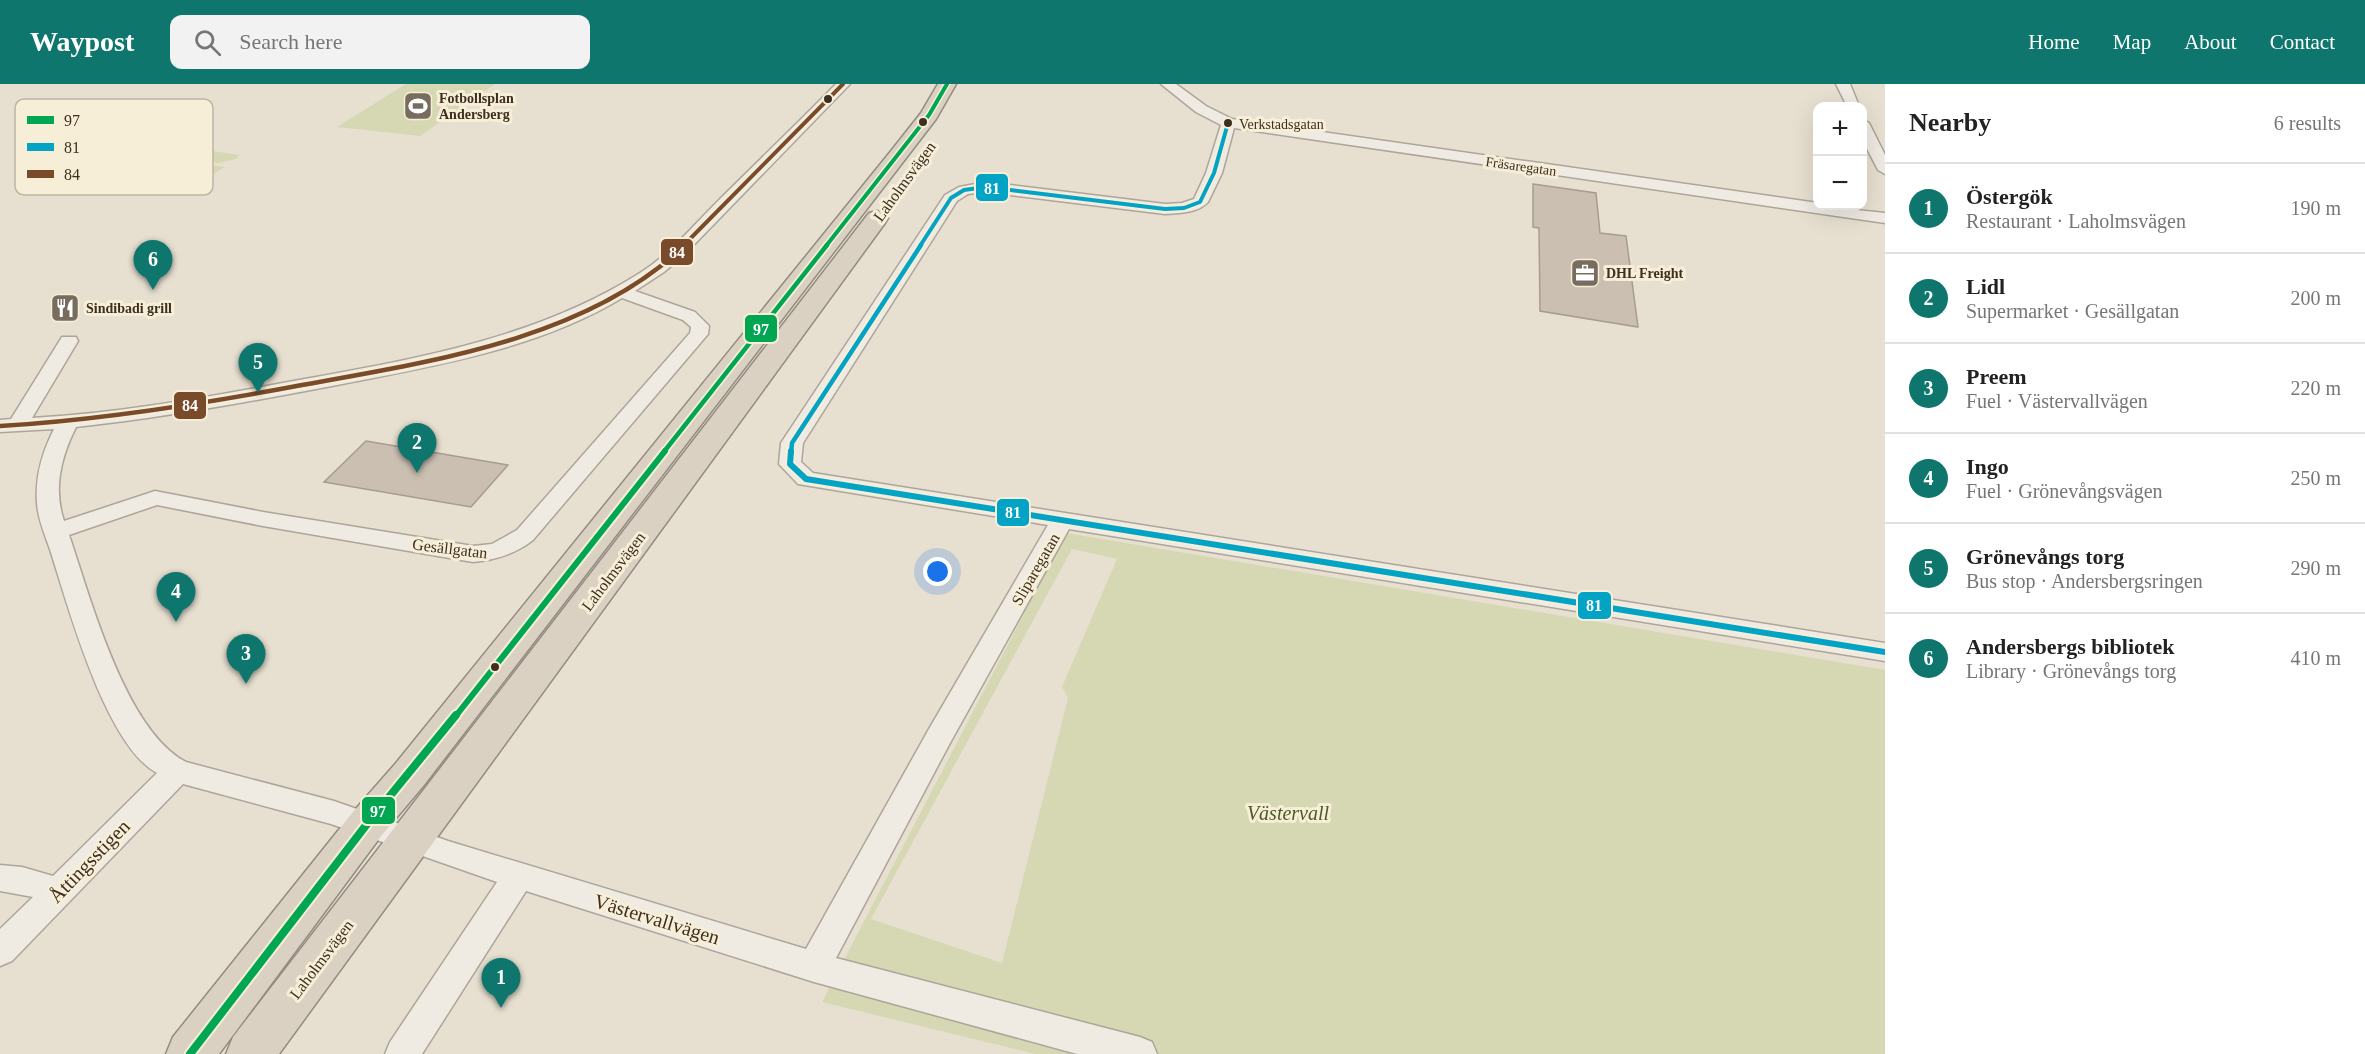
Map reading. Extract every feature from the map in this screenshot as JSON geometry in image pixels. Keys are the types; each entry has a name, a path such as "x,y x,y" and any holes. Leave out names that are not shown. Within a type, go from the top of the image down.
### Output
{"highway":[{"name":"Laholmsvägen","path":"190,1054 367,824 410,774 869,192 929,115 947,84"},
{"name":"Laholmsvägen","path":"250,1054 871,226 958,107 970,84"}],"street":[{"path":"9,426 68,423 195,405 455,355 520,336 572,316 622,292 648,276 687,246 717,211 843,84"},
{"name":"Fräsaregatan","path":"1168,84 1207,113 1228,123 1885,218"},
{"path":"1844,84 1851,102"},
{"path":"1062,521 806,479 790,464 792,443 951,198 964,190 986,187 1165,209 1184,208 1200,202 1214,173 1228,123"},
{"path":"1867,132 1885,170"},
{"name":"Gesällgatan","path":"55,532 155,498 263,519 463,552 496,553 525,535 699,334 700,327 689,316 622,292"},
{"path":"9,426 69,341"},
{"path":"68,423 51,459 47,477 48,506 55,532 91,639 126,720 161,762 178,771"},
{"name":"Sliparegatan","path":"813,967 939,737 1062,521 1885,652"},
{"name":"Västervallvägen","path":"178,771 334,813 519,875 813,967 1140,1054"},
{"name":"Åttingsstigen","path":"0,951 178,771"},
{"path":"402,1054 519,875"},
{"path":"0,878 22,880 60,892"}],"green space":[{"name":"Fotbollsplan Andersberg","path":"406,84 495,84 420,136 337,127"},
{"path":"213,151 239,155 236,159 213,162"},
{"path":"213,166 225,167 213,174"},
{"name":"Västervall","path":"1066,533 1885,670 1885,1054 1035,1054 822,1002","holes":["1072,549 1117,559 1062,687 1068,698 1002,963 871,919"]}],"building":[{"name":"DHL Freight","path":"1533,184 1596,193 1600,233 1626,236 1638,327 1540,311 1539,228 1533,227"},
{"path":"366,441 508,465 471,507 324,482"}],"transit line":[{"name":"84","path":"0,426 156,411 353,376 484,347 568,318 609,299 668,260 843,84"},
{"name":"97","path":"190,1054 367,824 410,774 898,155 929,115 947,84"},
{"name":"81","path":"1228,123 1214,173 1200,202 1184,208 1165,209 986,187 964,190 951,198 792,443 790,464 806,479 1885,652"}],"place":[{"name":"Fotbollsplan Andersberg","path":"418,106"},
{"name":"Verkstadsgatan","path":"1228,123"},
{"name":"DHL Freight","path":"1585,273"},
{"name":"Andersbergs bibliotek","path":"153,290"},
{"name":"Sindibadi grill","path":"65,308"},
{"name":"Grönevångs torg","path":"258,393"},
{"name":"Lidl","path":"417,473"},
{"name":"Ingo","path":"176,622"},
{"name":"Preem","path":"246,684"},
{"name":"Östergök","path":"501,1008"}]}
